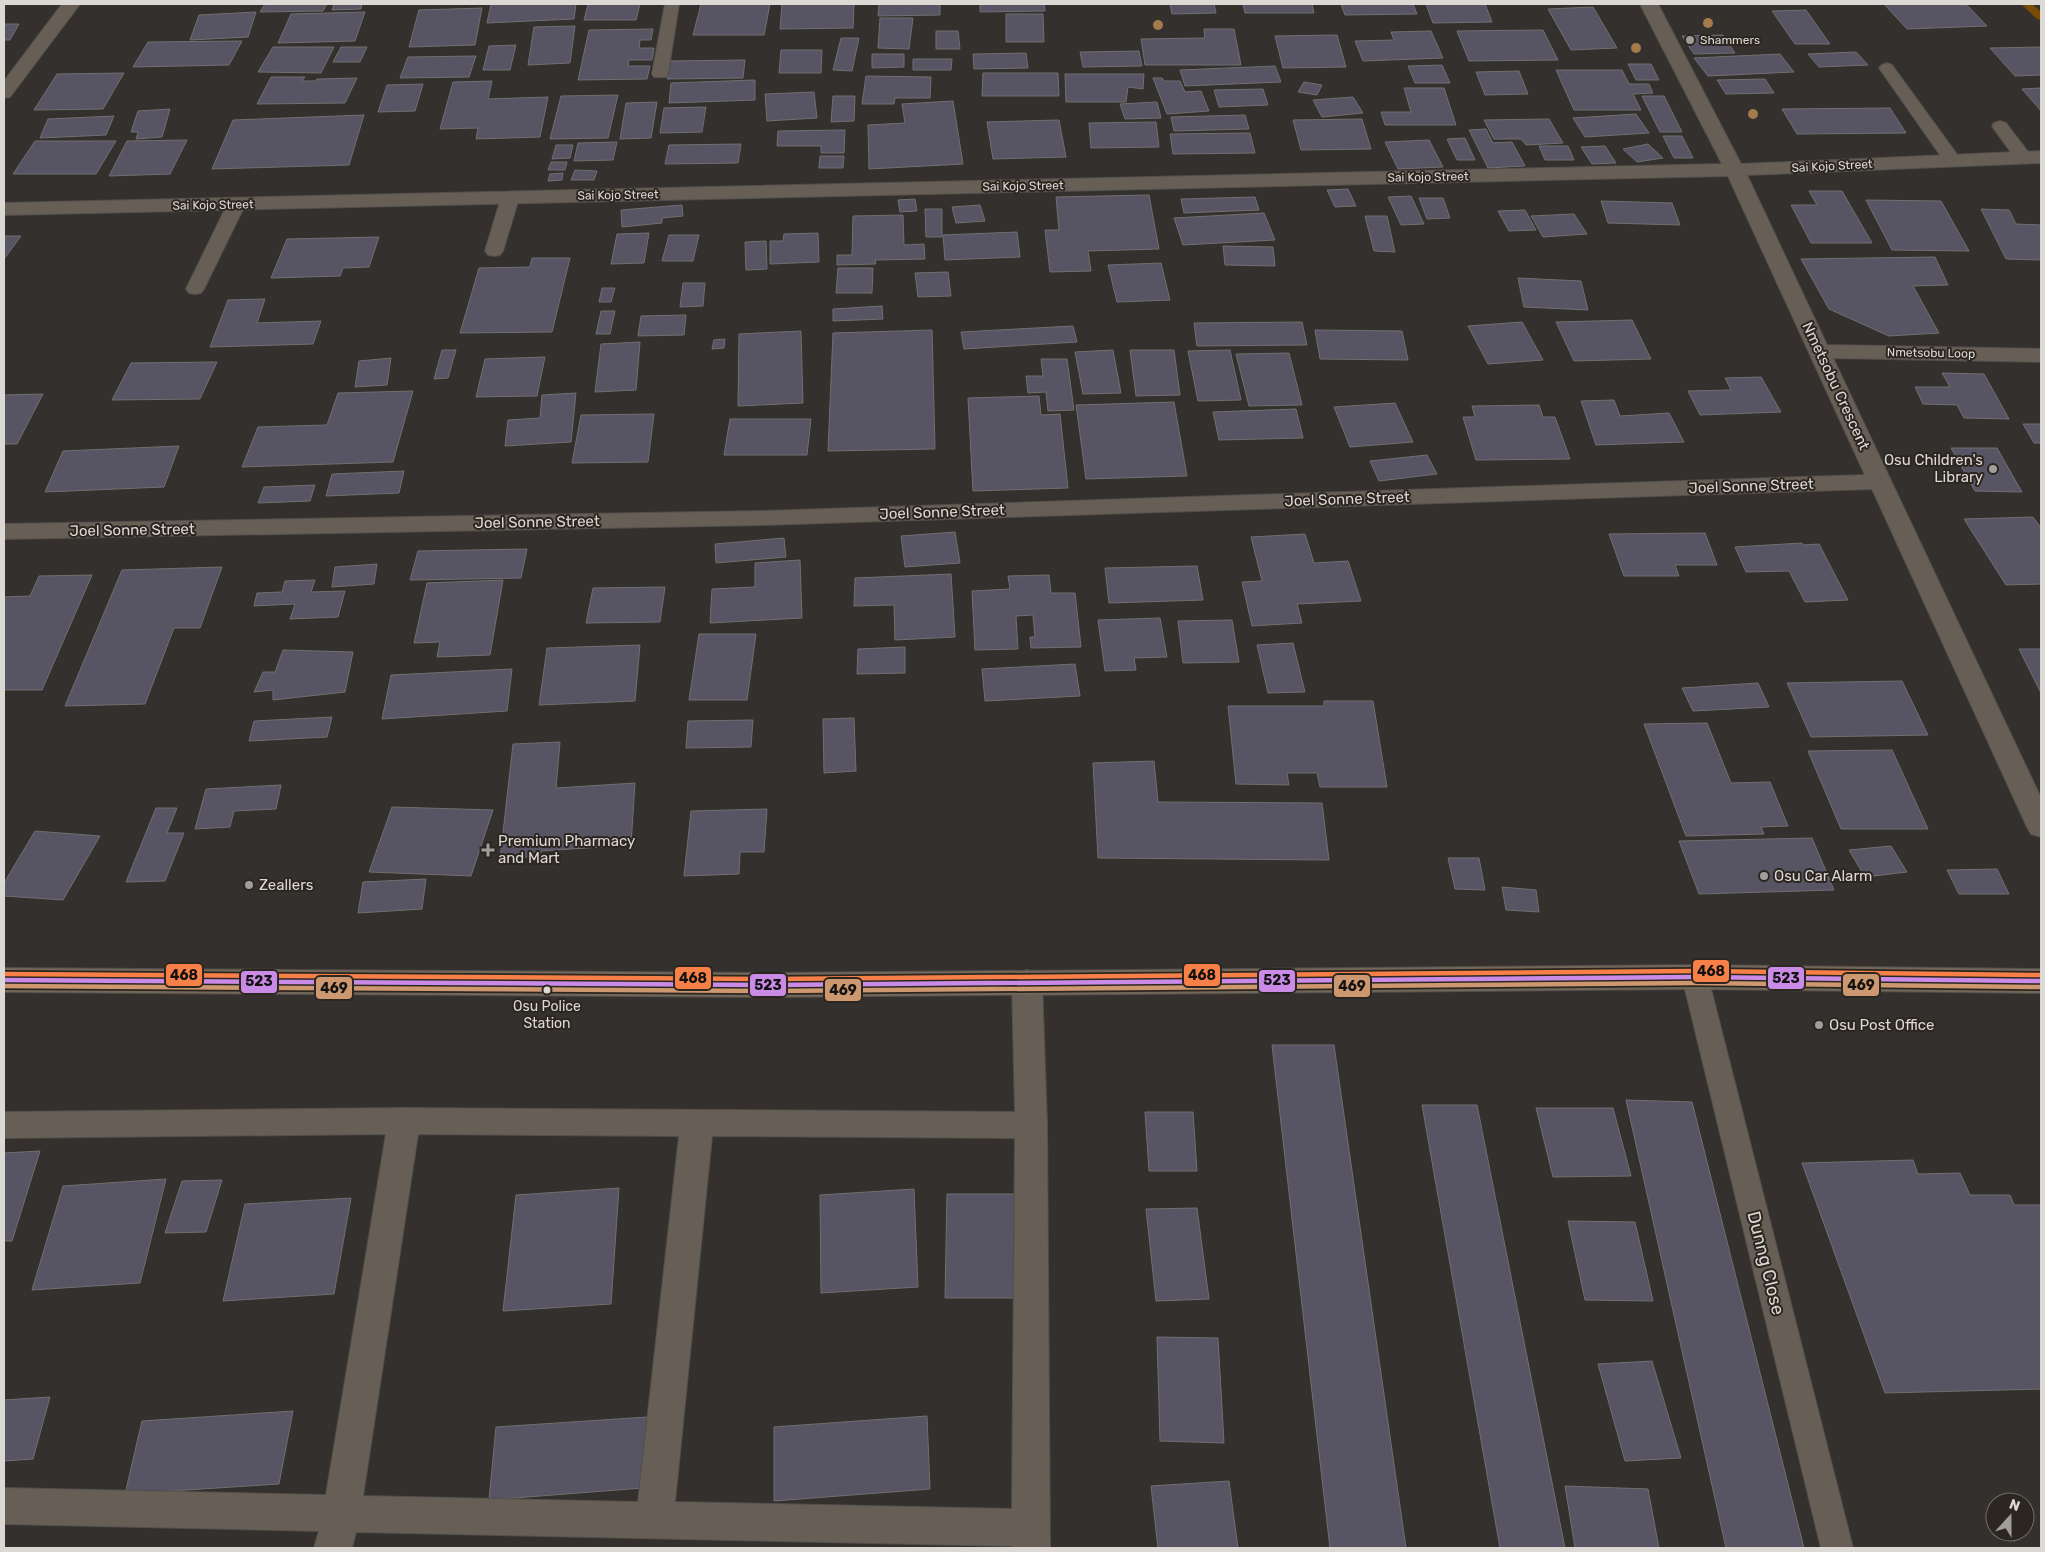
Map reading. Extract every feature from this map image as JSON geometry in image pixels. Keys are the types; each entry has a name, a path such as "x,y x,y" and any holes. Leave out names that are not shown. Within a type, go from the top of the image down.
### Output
{"main road":[{"path":"4,980 763,984 1695,977 2041,981"}],"street":[{"path":"4,93 71,4"},
{"name":"Nmetsobu Crescent","path":"1649,4 1735,170 2041,825"},
{"name":"Sai Kojo Street","path":"4,209 1735,170 2032,157"},
{"name":"Nmetsobu Loop","path":"1820,351 2041,355"},
{"name":"Joel Sonne Street","path":"4,532 763,518 1880,482"},
{"path":"4,1506 655,1520 1031,1538 1031,1125 1027,982"},
{"path":"4,1125 404,1121 1031,1125"},
{"path":"333,1548 342,1514 404,1121"},
{"path":"655,1520 698,1123"}],"lane":[{"path":"660,74 672,4"},
{"path":"1887,68 1953,161"},
{"path":"2000,126 2032,157"},
{"path":"494,252 510,198"},
{"path":"195,289 236,205"},
{"name":"Dunng Close","path":"1695,977 1837,1548"}],"building":[{"path":"265,4 327,4 323,11 260,12"},
{"path":"334,4 362,4 361,9 332,10"},
{"path":"491,4 576,4 574,19 487,23"},
{"path":"588,4 640,4 636,20 584,20"},
{"path":"701,4 770,4 764,35 693,35"},
{"path":"782,4 854,4 853,28 780,29"},
{"path":"879,4 940,4 940,15 878,16"},
{"path":"980,4 1044,4 1045,11 980,12"},
{"path":"1170,4 1214,4 1216,13 1172,14"},
{"path":"1243,4 1312,4 1314,13 1245,13"},
{"path":"1341,4 1413,4 1417,14 1345,15"},
{"path":"1426,4 1485,4 1492,22 1433,23"},
{"path":"1884,4 1966,4 1987,26 1907,29"},
{"path":"1593,7 1617,48 1571,50 1548,9"},
{"path":"482,8 475,45 409,47 419,10"},
{"path":"1806,10 1830,44 1795,44 1772,11"},
{"path":"256,12 248,37 190,40 199,15"},
{"path":"365,12 355,41 278,43 291,14"},
{"path":"1006,14 1043,14 1044,42 1006,42"},
{"path":"880,18 913,18 909,49 878,48"},
{"path":"4,24 19,24 10,40 4,40"},
{"path":"575,26 570,63 528,65 534,27"},
{"path":"653,29 651,40 640,40 639,48 654,48 652,60 629,60 628,66 650,66 647,79 578,80 589,30"},
{"path":"1204,29 1234,29 1241,65 1145,65 1141,39 1205,38"},
{"path":"1543,30 1558,60 1469,61 1457,31"},
{"path":"936,31 958,31 960,49 936,49"},
{"path":"1431,31 1443,58 1363,61 1355,41 1394,40 1391,32"},
{"path":"1337,35 1346,67 1283,68 1275,36"},
{"path":"1723,35 1735,53 1694,54 1682,36"},
{"path":"841,38 859,38 852,71 833,70"},
{"path":"242,41 229,65 133,67 148,42"},
{"path":"516,45 510,70 483,70 489,46"},
{"path":"273,47 334,47 321,73 258,72"},
{"path":"341,47 367,47 360,62 333,62"},
{"path":"2041,47 2041,75 2015,76 1990,48"},
{"path":"781,50 822,50 821,73 779,73"},
{"path":"1139,51 1142,66 1083,67 1080,52"},
{"path":"1856,52 1868,65 1819,67 1808,54"},
{"path":"1026,53 1028,68 974,69 973,54"},
{"path":"872,54 904,54 904,67 872,68"},
{"path":"1780,54 1794,72 1708,76 1694,58"},
{"path":"476,56 469,77 400,78 408,57"},
{"path":"913,59 952,59 951,70 913,70"},
{"path":"745,60 743,78 667,79 670,61"},
{"path":"1628,64 1651,64 1659,80 1636,80"},
{"path":"1442,65 1450,83 1415,83 1408,66"},
{"path":"1275,66 1281,82 1185,86 1180,70"},
{"path":"1556,70 1622,70 1629,84 1649,84 1653,93 1633,94 1641,110 1574,110"},
{"path":"1519,71 1528,94 1485,95 1476,72"},
{"path":"124,73 103,109 34,110 57,74"},
{"path":"983,73 1058,73 1059,96 982,96"},
{"path":"1065,74 1144,74 1143,89 1128,87 1126,102 1066,102"},
{"path":"866,76 931,77 930,98 895,98 894,104 862,104"},
{"path":"271,77 305,77 302,81 357,78 345,103 257,104"},
{"path":"1153,78 1162,78 1164,81 1180,81 1185,92 1201,91 1209,111 1167,114"},
{"path":"1765,79 1774,93 1726,94 1717,80"},
{"path":"755,80 755,100 669,103 671,83"},
{"path":"492,81 488,99 548,97 540,137 476,139 478,128 440,129 453,82"},
{"path":"1304,82 1322,85 1317,95 1298,92"},
{"path":"423,84 415,111 378,112 387,85"},
{"path":"1404,88 1444,88 1456,125 1385,125 1381,112 1411,112"},
{"path":"2041,88 2041,111 2022,89"},
{"path":"1263,89 1268,105 1219,107 1214,90"},
{"path":"814,92 817,118 767,121 765,94"},
{"path":"618,95 608,138 550,139 561,96"},
{"path":"833,96 855,96 854,121 831,122"},
{"path":"1642,96 1664,96 1682,132 1660,132"},
{"path":"1353,97 1363,113 1322,117 1313,100"},
{"path":"953,101 963,164 869,169 868,125 905,123 902,104"},
{"path":"657,102 651,138 620,139 626,103"},
{"path":"1157,102 1161,118 1125,119 1120,104"},
{"path":"706,107 702,132 660,133 664,108"},
{"path":"1890,108 1906,133 1797,134 1782,109"},
{"path":"170,109 162,137 136,139 138,132 131,132 138,111"},
{"path":"1636,114 1649,133 1585,137 1573,118"},
{"path":"364,115 349,165 212,169 233,120"},
{"path":"1245,115 1249,129 1174,131 1171,117"},
{"path":"114,116 106,135 40,138 48,119"},
{"path":"1362,119 1371,149 1301,150 1293,120"},
{"path":"1549,119 1563,143 1526,145 1521,139 1494,139 1484,120"},
{"path":"1059,120 1066,157 993,159 987,122"},
{"path":"1156,122 1159,147 1091,148 1089,123"},
{"path":"1486,129 1493,143 1512,142 1525,166 1488,168 1469,130"},
{"path":"845,130 844,153 821,153 821,146 777,146 778,131"},
{"path":"1250,133 1255,153 1173,154 1170,134"},
{"path":"1663,136 1682,136 1693,158 1674,158"},
{"path":"1465,138 1475,160 1457,160 1447,139"},
{"path":"187,140 170,174 109,176 127,141"},
{"path":"1429,140 1443,167 1398,169 1385,142"},
{"path":"35,141 116,141 96,174 13,174"},
{"path":"617,142 613,160 574,161 578,143"},
{"path":"741,144 738,163 665,164 669,145"},
{"path":"1648,144 1663,158 1637,162 1623,149"},
{"path":"556,145 573,145 570,158 552,159"},
{"path":"1539,146 1568,146 1574,160 1545,160"},
{"path":"1605,146 1616,163 1592,164 1581,147"},
{"path":"820,156 844,156 843,168 819,168"},
{"path":"551,162 567,162 565,170 548,170"},
{"path":"575,170 597,171 594,180 571,180"},
{"path":"563,173 562,180 548,181 550,174"},
{"path":"1348,189 1356,206 1335,207 1327,190"},
{"path":"1809,191 1842,191 1872,243 1811,243 1791,205 1817,205"},
{"path":"1149,195 1159,249 1088,251 1091,271 1050,272 1045,230 1059,230 1056,197"},
{"path":"1411,196 1424,224 1401,225 1388,197"},
{"path":"1255,197 1259,210 1184,213 1181,199"},
{"path":"1419,198 1443,198 1450,218 1427,219"},
{"path":"915,199 917,211 900,212 898,200"},
{"path":"1866,200 1941,201 1969,251 1892,250"},
{"path":"1601,201 1672,203 1680,225 1608,223"},
{"path":"682,205 683,216 662,218 662,223 622,227 621,210"},
{"path":"980,205 985,221 956,223 952,207"},
{"path":"925,209 942,209 942,237 926,237"},
{"path":"1981,209 2009,210 2016,224 2041,225 2041,260 2006,259"},
{"path":"1525,210 1536,230 1509,231 1498,211"},
{"path":"1264,213 1275,240 1183,245 1174,218"},
{"path":"1574,214 1587,234 1543,237 1531,216"},
{"path":"903,215 904,245 924,244 925,259 875,260 876,264 837,265 837,255 852,255 853,216"},
{"path":"1365,216 1387,216 1395,252 1374,251"},
{"path":"1017,232 1020,257 945,260 943,235"},
{"path":"649,233 644,263 611,264 617,234"},
{"path":"818,233 819,262 770,264 770,241 783,241 784,234"},
{"path":"669,235 699,235 693,261 662,261"},
{"path":"4,236 21,236 4,259"},
{"path":"379,237 369,267 343,268 340,276 271,278 287,239"},
{"path":"766,241 767,269 746,270 745,242"},
{"path":"1223,246 1273,247 1275,266 1225,265"},
{"path":"1935,257 1948,285 1913,286 1939,333 1889,336 1829,309 1801,259"},
{"path":"532,258 570,258 552,332 460,333 479,268 530,267"},
{"path":"1161,263 1170,300 1117,302 1108,265"},
{"path":"838,268 873,268 872,293 836,293"},
{"path":"948,272 951,296 918,297 915,273"},
{"path":"1518,278 1581,281 1588,310 1524,307"},
{"path":"683,283 705,283 703,306 680,307"},
{"path":"602,288 615,288 611,302 599,302"},
{"path":"265,299 257,323 321,321 313,344 210,347 228,300"},
{"path":"882,306 883,319 833,321 833,309"},
{"path":"601,311 615,311 610,334 596,334"},
{"path":"686,315 684,335 638,336 641,316"},
{"path":"1632,320 1651,359 1574,361 1556,322"},
{"path":"1302,322 1307,345 1197,346 1194,323"},
{"path":"1522,322 1543,360 1488,364 1468,326"},
{"path":"1073,326 1077,342 964,349 961,332"},
{"path":"932,330 935,449 828,451 833,333"},
{"path":"1315,330 1402,331 1408,360 1320,359"},
{"path":"801,331 803,403 738,406 739,334"},
{"path":"725,339 724,348 712,349 714,340"},
{"path":"640,342 636,390 595,392 601,344"},
{"path":"442,350 456,350 448,378 434,379"},
{"path":"1113,350 1121,393 1083,394 1075,352"},
{"path":"1130,350 1174,350 1180,395 1136,396"},
{"path":"1230,350 1241,400 1198,401 1188,351"},
{"path":"1289,353 1302,405 1249,406 1236,354"},
{"path":"545,357 537,396 476,397 485,359"},
{"path":"391,358 387,385 355,387 359,361"},
{"path":"1041,359 1067,359 1074,410 1048,411 1046,392 1028,393 1026,376 1043,376"},
{"path":"217,362 200,399 112,400 131,363"},
{"path":"1942,373 1984,374 2009,419 1964,418 1957,405 1923,404 1915,387 1950,387"},
{"path":"1761,377 1781,412 1700,415 1688,391 1731,390 1725,378"},
{"path":"413,391 393,462 242,467 258,427 327,425 338,393"},
{"path":"576,393 571,442 505,446 508,420 540,418 542,395"},
{"path":"43,394 17,444 4,444 4,395"},
{"path":"1039,396 1041,415 1060,414 1068,488 973,491 968,398"},
{"path":"1614,400 1620,416 1669,413 1684,442 1596,445 1581,401"},
{"path":"1174,402 1187,476 1086,479 1076,405"},
{"path":"1395,403 1413,442 1350,447 1334,407"},
{"path":"1539,405 1543,417 1555,417 1570,459 1476,460 1463,417 1475,417 1472,406"},
{"path":"1296,409 1303,438 1219,440 1213,412"},
{"path":"654,414 648,462 572,463 581,415"},
{"path":"730,419 811,419 807,455 724,455"},
{"path":"2023,424 2041,424 2041,443 2034,443"},
{"path":"179,446 164,487 45,492 63,451"},
{"path":"1951,448 1997,448 2022,492 1975,491"},
{"path":"1427,455 1437,474 1379,481 1370,461"},
{"path":"404,471 399,493 326,496 332,474"},
{"path":"315,485 310,501 258,503 264,487"},
{"path":"2033,517 2041,528 2041,584 2006,585 1964,519"},
{"path":"955,532 960,563 905,567 901,536"},
{"path":"1705,533 1717,565 1675,565 1679,576 1624,576 1609,534"},
{"path":"1305,534 1314,563 1348,561 1361,601 1297,604 1302,623 1252,626 1242,582 1262,581 1251,537"},
{"path":"784,538 786,557 716,563 715,544"},
{"path":"1802,543 1803,545 1819,544 1848,600 1805,602 1789,571 1746,572 1735,547"},
{"path":"527,549 521,578 410,580 418,551"},
{"path":"800,560 802,618 710,623 712,589 755,587 755,563"},
{"path":"377,564 374,584 332,587 335,567"},
{"path":"1197,566 1203,600 1109,603 1105,568"},
{"path":"222,567 200,628 174,628 145,704 65,706 122,570"},
{"path":"951,574 955,637 895,640 894,605 854,606 855,578"},
{"path":"92,575 42,690 4,690 4,597 30,596 39,576"},
{"path":"1049,575 1051,593 1075,593 1081,647 1031,648 1030,637 1035,637 1033,615 1016,616 1018,649 975,650 972,591 1010,589 1008,576"},
{"path":"315,580 311,592 345,591 338,617 290,619 295,604 254,606 257,593 282,592 285,581"},
{"path":"503,580 490,655 437,657 440,642 414,643 427,583"},
{"path":"665,587 660,622 586,623 593,588"},
{"path":"1160,618 1167,657 1134,658 1136,670 1105,671 1098,620"},
{"path":"1232,620 1239,662 1183,663 1178,621"},
{"path":"699,634 756,634 747,700 689,700"},
{"path":"1293,643 1305,692 1268,693 1257,645"},
{"path":"640,645 635,701 539,705 547,648"},
{"path":"905,647 905,673 857,674 858,649"},
{"path":"2019,649 2041,649 2041,693"},
{"path":"283,650 353,652 345,692 273,700 273,690 254,692 263,672 275,672"},
{"path":"1075,664 1080,696 985,701 982,669"},
{"path":"512,669 507,711 382,719 391,675"},
{"path":"1902,681 1928,735 1811,737 1787,683"},
{"path":"1758,683 1769,707 1693,711 1682,688"},
{"path":"1324,701 1373,701 1387,787 1320,787 1317,773 1287,773 1289,785 1236,784 1228,706 1324,706"},
{"path":"332,717 327,737 249,741 254,721"},
{"path":"854,718 856,771 824,773 823,719"},
{"path":"753,720 751,747 686,748 688,721"},
{"path":"1707,723 1731,783 1770,782 1788,826 1761,827 1764,834 1686,836 1644,724"},
{"path":"560,742 556,788 635,783 631,845 541,851 541,856 500,859 513,744"},
{"path":"1892,750 1928,829 1841,829 1808,751"},
{"path":"1154,761 1158,802 1322,803 1329,860 1098,858 1093,763"},
{"path":"281,785 276,809 234,811 230,827 195,829 206,789"},
{"path":"392,807 493,810 471,876 369,872"},
{"path":"156,808 177,808 167,833 184,833 165,881 126,882"},
{"path":"767,809 764,852 740,852 739,874 684,876 691,811"},
{"path":"35,831 100,836 63,900 4,896 4,883"},
{"path":"1812,838 1834,890 1699,894 1679,841"},
{"path":"1891,846 1907,872 1865,877 1849,850"},
{"path":"1448,858 1479,858 1485,890 1455,889"},
{"path":"1997,869 2009,894 1959,894 1947,870"},
{"path":"426,879 422,909 358,913 363,882"},
{"path":"1502,887 1536,890 1539,912 1506,910"},
{"path":"1272,1045 1334,1045 1406,1548 1330,1548"},
{"path":"1626,1100 1692,1102 1804,1548 1726,1548"},
{"path":"1422,1105 1477,1105 1565,1548 1500,1548"},
{"path":"1536,1108 1613,1108 1631,1176 1553,1177"},
{"path":"1145,1112 1193,1112 1197,1171 1149,1171"},
{"path":"40,1151 12,1241 4,1241 4,1153"},
{"path":"1913,1160 1918,1174 1960,1173 1970,1195 2010,1195 2014,1205 2041,1205 2041,1389 1885,1393 1802,1163"},
{"path":"166,1179 140,1283 32,1290 63,1186"},
{"path":"222,1180 206,1232 165,1233 182,1181"},
{"path":"619,1188 611,1304 503,1311 516,1195"},
{"path":"914,1189 918,1287 821,1293 820,1195"},
{"path":"947,1194 1020,1194 1020,1298 945,1298"},
{"path":"351,1198 334,1294 223,1301 245,1204"},
{"path":"1197,1208 1209,1299 1156,1301 1146,1209"},
{"path":"1568,1221 1635,1222 1653,1301 1585,1300"},
{"path":"1157,1337 1218,1338 1224,1443 1160,1441"},
{"path":"1652,1361 1681,1458 1625,1461 1598,1364"},
{"path":"50,1397 33,1459 4,1461 4,1400"},
{"path":"293,1411 279,1484 125,1494 142,1421"},
{"path":"927,1416 930,1489 774,1501 774,1427"},
{"path":"647,1417 643,1488 489,1500 496,1427"},
{"path":"1229,1481 1238,1548 1158,1548 1151,1486"},
{"path":"1565,1486 1648,1489 1659,1548 1575,1548"}],"waterway":[{"path":"2026,4 2041,17"}],"transit line":[{"name":"468","path":"4,974 773,979 1695,971 2041,975"},
{"name":"523","path":"4,980 773,985 1695,977 2041,981"},
{"name":"469","path":"4,986 773,991 1695,983 2041,987"}],"place":[{"name":"Shammers","path":"1690,40"},
{"name":"Osu Children's Library","path":"1993,469"},
{"name":"Premium Pharmacy and Mart","path":"488,850"},
{"name":"Osu Car Alarm","path":"1764,876"},
{"name":"Zeallers","path":"249,885"},
{"name":"Osu Police Station","path":"547,990"},
{"name":"Osu Post Office","path":"1819,1025"}]}
